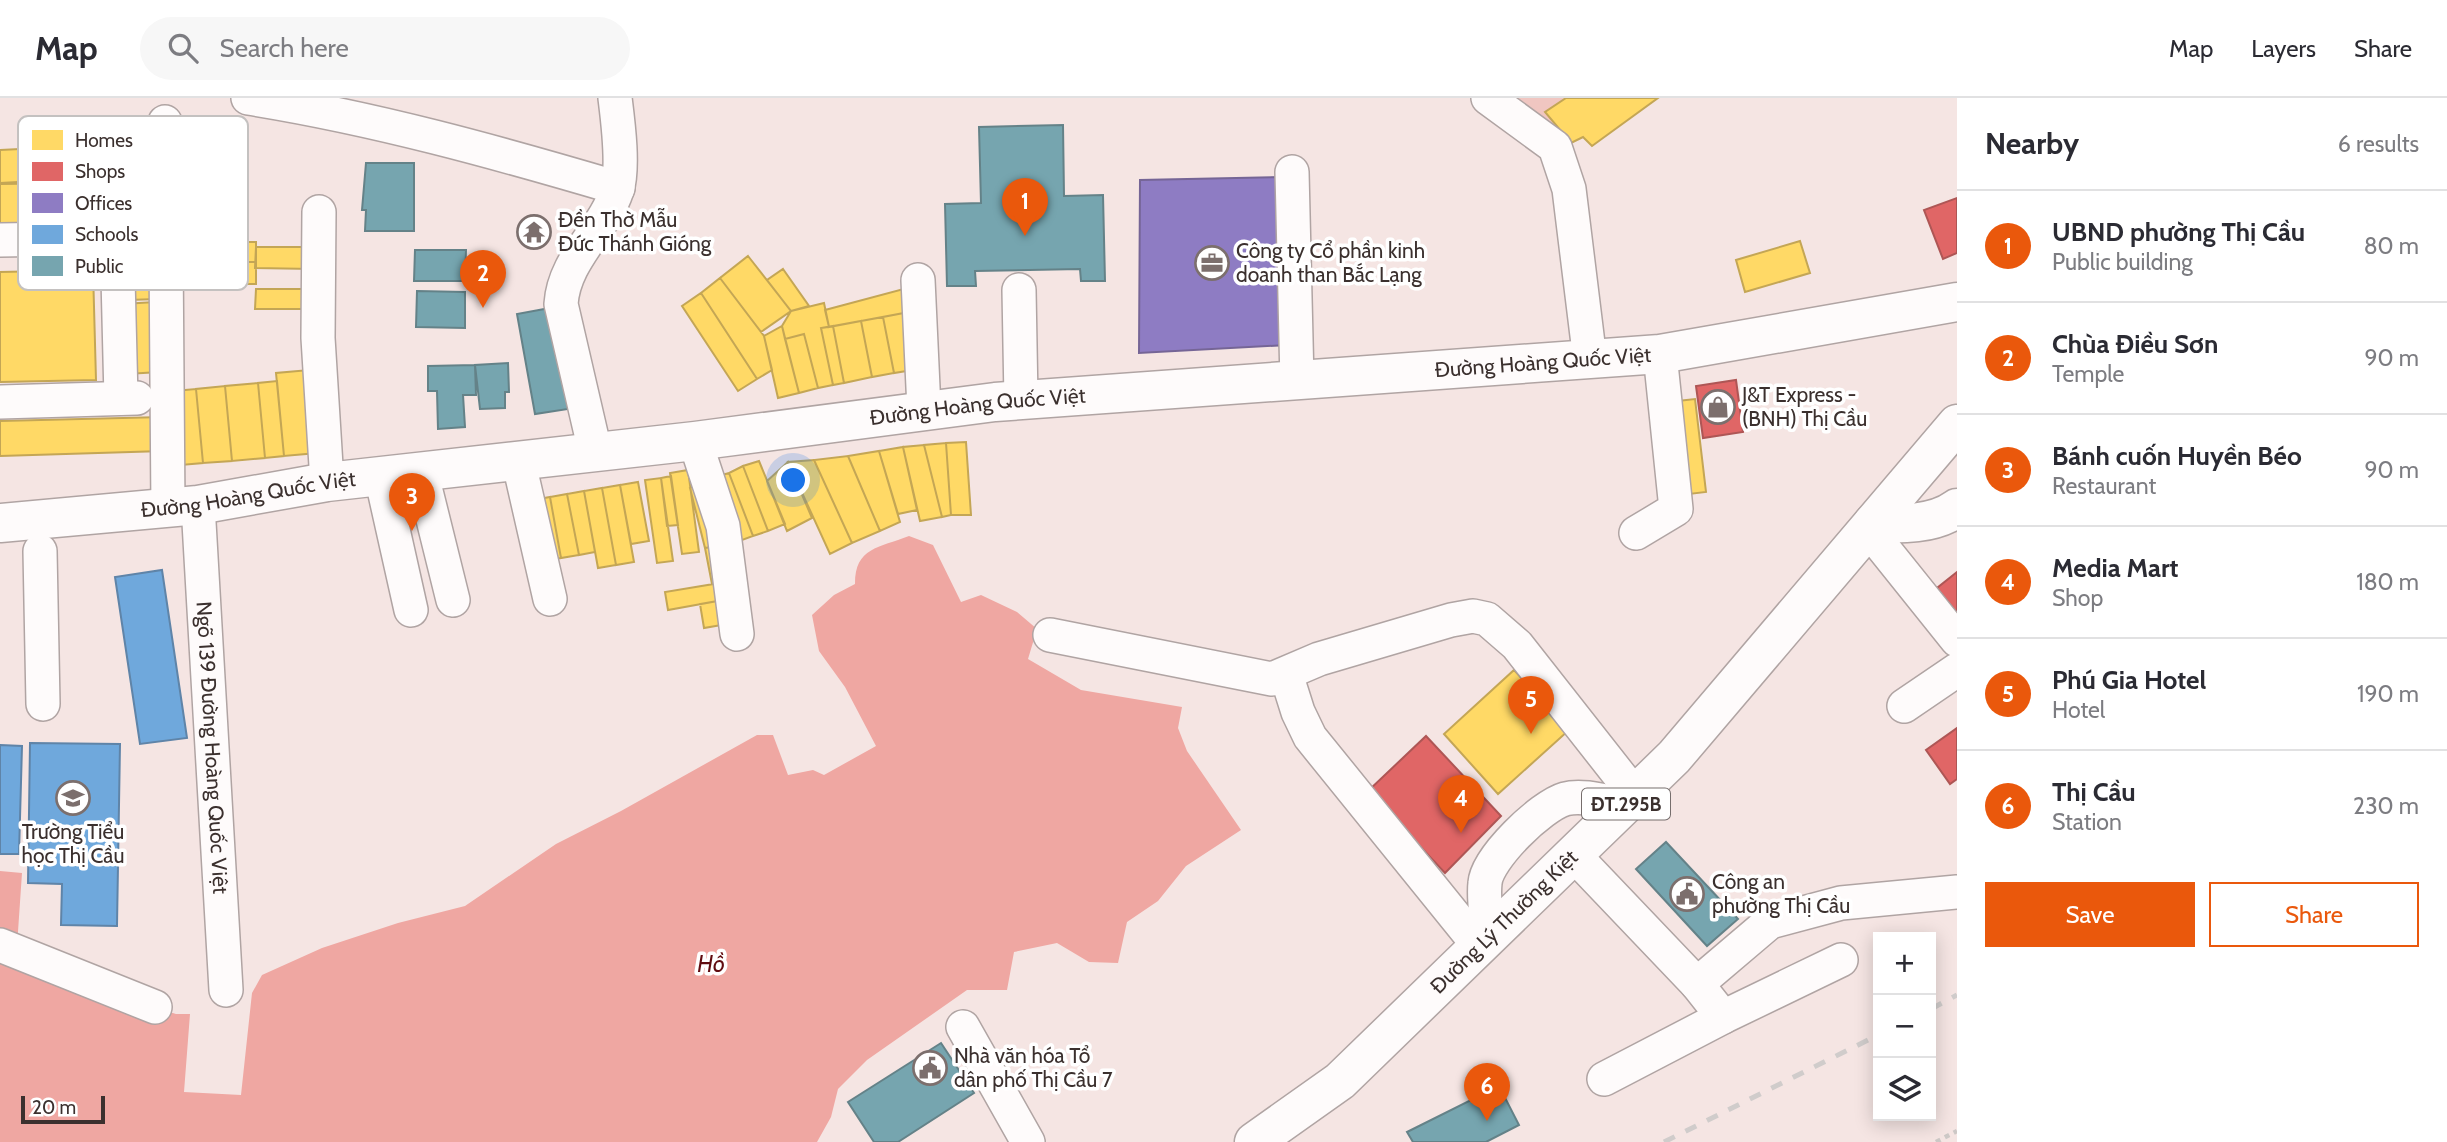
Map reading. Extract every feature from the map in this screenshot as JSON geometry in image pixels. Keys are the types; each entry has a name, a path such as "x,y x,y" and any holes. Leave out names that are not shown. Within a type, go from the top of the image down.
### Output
{"main road":[{"name":"Đường Hoàng Quốc Việt","path":"0,523 183,507 327,482 695,441 924,409 1660,354 1957,302"},
{"name":"Đường Lý Thường Kiệt","path":"1254,1142 1340,1081 1674,757 1957,424"},
{"path":"1870,526 1916,523 1948,514 1957,508"}],"street":[{"path":"248,98 351,108 618,188"},
{"path":"595,452 561,304 562,288 573,261 597,230 618,188 615,98"},
{"path":"1488,98 1555,147 1563,166 1569,189 1590,360"},
{"path":"1293,172 1297,381"},
{"path":"319,212 318,338 327,482"},
{"path":"0,240 18,240"},
{"path":"918,280 924,409"},
{"path":"0,402 129,398 121,290"},
{"name":"Ngõ 139 Đường Hoàng Quốc Việt","path":"173,290 183,507 226,990"},
{"path":"1019,290 1021,400"},
{"path":"1636,533 1676,509 1660,354"},
{"path":"695,441 723,526 737,634"},
{"path":"518,459 550,599"},
{"path":"421,471 453,600"},
{"path":"381,475 411,610"},
{"path":"1870,526 1957,640"},
{"path":"40,551 43,704"},
{"path":"1050,635 1272,679 1319,659 1451,620 1473,616 1487,619 1517,645 1629,800"},
{"path":"1904,706 1957,670"},
{"path":"1286,674 1298,712 1310,737 1484,942"},
{"path":"1484,942 1484,881 1491,868 1525,826 1539,813 1566,799 1629,800"},
{"path":"1573,854 1697,984 1723,1017"},
{"path":"1697,984 1770,922 1841,903 1957,892"},
{"path":"0,945 155,1007"},
{"path":"1604,1079 1841,960"},
{"path":"963,1027 1028,1142"}],"path":[{"path":"1936,1142 1957,1132"}],"shaded area":[{"path":"1491,98 1622,98 1549,143"}],"water":[{"name":"Hồ","path":"909,536 933,545 961,602 981,595 1017,612 1037,629 1028,659 1081,690 1182,707 1178,728 1187,751 1241,830 1186,866 1158,901 1127,922 1118,963 1089,962 1057,943 1014,952 1007,990 967,990 867,1060 838,1089 831,1117 817,1142 0,1142 0,960 176,1014 190,1014 184,1092 241,1095 252,993 262,975 322,948 398,923 465,906 556,844 757,735 773,735 788,775 813,770 824,775 876,746 845,687 819,651 812,615 834,595 855,584 856,572 864,556 879,547"},
{"path":"0,871 22,873 17,946 0,940"}],"building: Homes":[{"path":"1566,98 1658,98 1592,146 1583,137 1571,143 1545,112"},
{"path":"18,149 18,182 0,183 0,150"},
{"path":"0,184 18,184 18,226 0,226"},
{"path":"1269,184 1270,233 1153,236 1152,187"},
{"path":"1800,241 1810,273 1745,292 1736,260"},
{"path":"248,242 256,242 256,262 248,262"},
{"path":"256,247 314,247 313,269 255,268"},
{"path":"748,256 791,311 761,332 720,278"},
{"path":"248,262 256,262 256,284 248,284"},
{"path":"783,269 809,306 791,311 767,280"},
{"path":"0,272 18,272 18,290 94,290 96,380 0,382"},
{"path":"720,278 764,336 772,370 757,379 701,293"},
{"path":"911,287 909,312 829,327 825,310"},
{"path":"256,289 312,289 312,309 255,309"},
{"path":"128,290 158,290 158,299 128,300"},
{"path":"701,293 757,379 738,391 682,306"},
{"path":"155,302 159,372 127,374 123,304"},
{"path":"824,303 829,327 821,328 833,385 818,388 804,334 785,339 782,326 791,311"},
{"path":"909,312 919,369 894,373 883,317"},
{"path":"883,317 894,373 872,377 861,321"},
{"path":"861,321 872,377 844,383 833,326"},
{"path":"782,326 799,393 778,398 764,336"},
{"path":"833,326 844,383 833,385 821,328"},
{"path":"804,334 818,388 799,393 785,339"},
{"path":"309,370 317,453 284,456 276,373"},
{"path":"277,381 284,456 265,458 258,383"},
{"path":"258,383 265,458 232,461 225,386"},
{"path":"225,386 232,461 203,463 196,389"},
{"path":"196,389 203,463 181,465 174,391"},
{"path":"1695,399 1706,492 1681,495 1669,402"},
{"path":"163,417 163,451 0,456 0,421"},
{"path":"966,442 971,515 951,515 946,443"},
{"path":"946,443 951,515 942,517 924,445"},
{"path":"924,445 942,517 920,521 903,447"},
{"path":"903,447 917,510 898,514 879,451"},
{"path":"879,451 900,522 880,531 848,456"},
{"path":"848,456 880,531 852,543 814,460"},
{"path":"814,460 852,543 830,554 788,462"},
{"path":"759,461 785,524 768,531 743,466"},
{"path":"788,462 812,518 787,531 767,481"},
{"path":"743,466 768,531 753,536 729,473"},
{"path":"688,470 699,552 682,554 670,473"},
{"path":"729,473 753,536 734,543 712,478"},
{"path":"671,476 678,525 667,526 661,478"},
{"path":"661,478 673,561 657,563 645,480"},
{"path":"638,482 649,541 631,544 620,485"},
{"path":"705,483 722,545 705,548 690,488"},
{"path":"620,485 634,562 616,565 602,488"},
{"path":"602,488 616,565 598,568 584,491"},
{"path":"584,491 595,552 579,555 567,494"},
{"path":"567,494 579,555 561,558 550,497"},
{"path":"550,497 561,558 544,561 533,500"},
{"path":"722,545 729,581 712,584 705,548"},
{"path":"726,582 729,599 668,610 665,592"},
{"path":"729,599 733,623 704,628 700,604"},
{"path":"1514,670 1569,730 1498,794 1444,734"}],"building: Shops":[{"path":"1957,198 1957,253 1943,259 1924,210"},
{"path":"1736,380 1743,432 1703,438 1696,386"},
{"path":"1957,572 1957,613 1937,588"},
{"path":"1957,728 1957,779 1950,784 1926,750"},
{"path":"1426,736 1501,816 1445,873 1368,791"}],"building: Offices":[{"name":"Công ty Cổ phần kinh doanh than Bắc Lạng","path":"1282,177 1287,345 1139,353 1140,180"}],"building: Schools":[{"path":"162,570 187,738 140,744 115,577"},
{"path":"30,743 120,744 117,926 61,925 62,884 28,883"},
{"path":"0,745 22,746 19,854 0,854"}],"building: Public":[{"path":"1063,125 1064,196 1103,195 1105,281 1081,281 1080,269 975,271 976,286 947,286 945,204 981,203 979,127"},
{"path":"366,163 414,163 414,231 365,231 366,210 362,210"},
{"path":"415,250 466,250 465,281 414,281"},
{"path":"417,291 465,292 465,328 416,327"},
{"path":"550,308 568,409 535,414 517,314"},
{"path":"508,363 509,392 505,392 505,408 480,409 475,365"},
{"path":"475,365 476,395 463,395 465,427 438,429 437,391 428,391 428,366"},
{"name":"Công an phường Thị Cầu","path":"1666,842 1738,919 1707,946 1636,869"},
{"name":"Nhà văn hóa Tổ dân phố Thị Cầu 7","path":"941,1043 974,1093 898,1142 874,1142 848,1102"},
{"path":"1499,1086 1519,1125 1486,1142 1413,1142 1407,1132"}],"railway":[{"path":"1936,1006 1957,995"},
{"path":"1664,1142 1873,1038"}],"place":[{"name":"Đền Thờ Mẫu Đức Thánh Gióng","path":"534,232"},
{"name":"UBND phường Thị Cầu","path":"1025,236"},
{"name":"Công ty Cổ phần kinh doanh than Bắc Lạng","path":"1212,263"},
{"name":"Chùa Điều Sơn","path":"483,308"},
{"name":"J&T Express - (BNH) Thị Cầu","path":"1718,407"},
{"name":"Bánh cuốn Huyền Béo","path":"412,531"},
{"name":"Phú Gia Hotel","path":"1531,734"},
{"name":"Trường Tiểu học Thị Cầu","path":"73,798"},
{"name":"Media Mart","path":"1461,833"},
{"name":"Công an phường Thị Cầu","path":"1687,894"},
{"name":"Nhà văn hóa Tổ dân phố Thị Cầu 7","path":"930,1068"},
{"name":"Thị Cầu","path":"1487,1121"}]}
